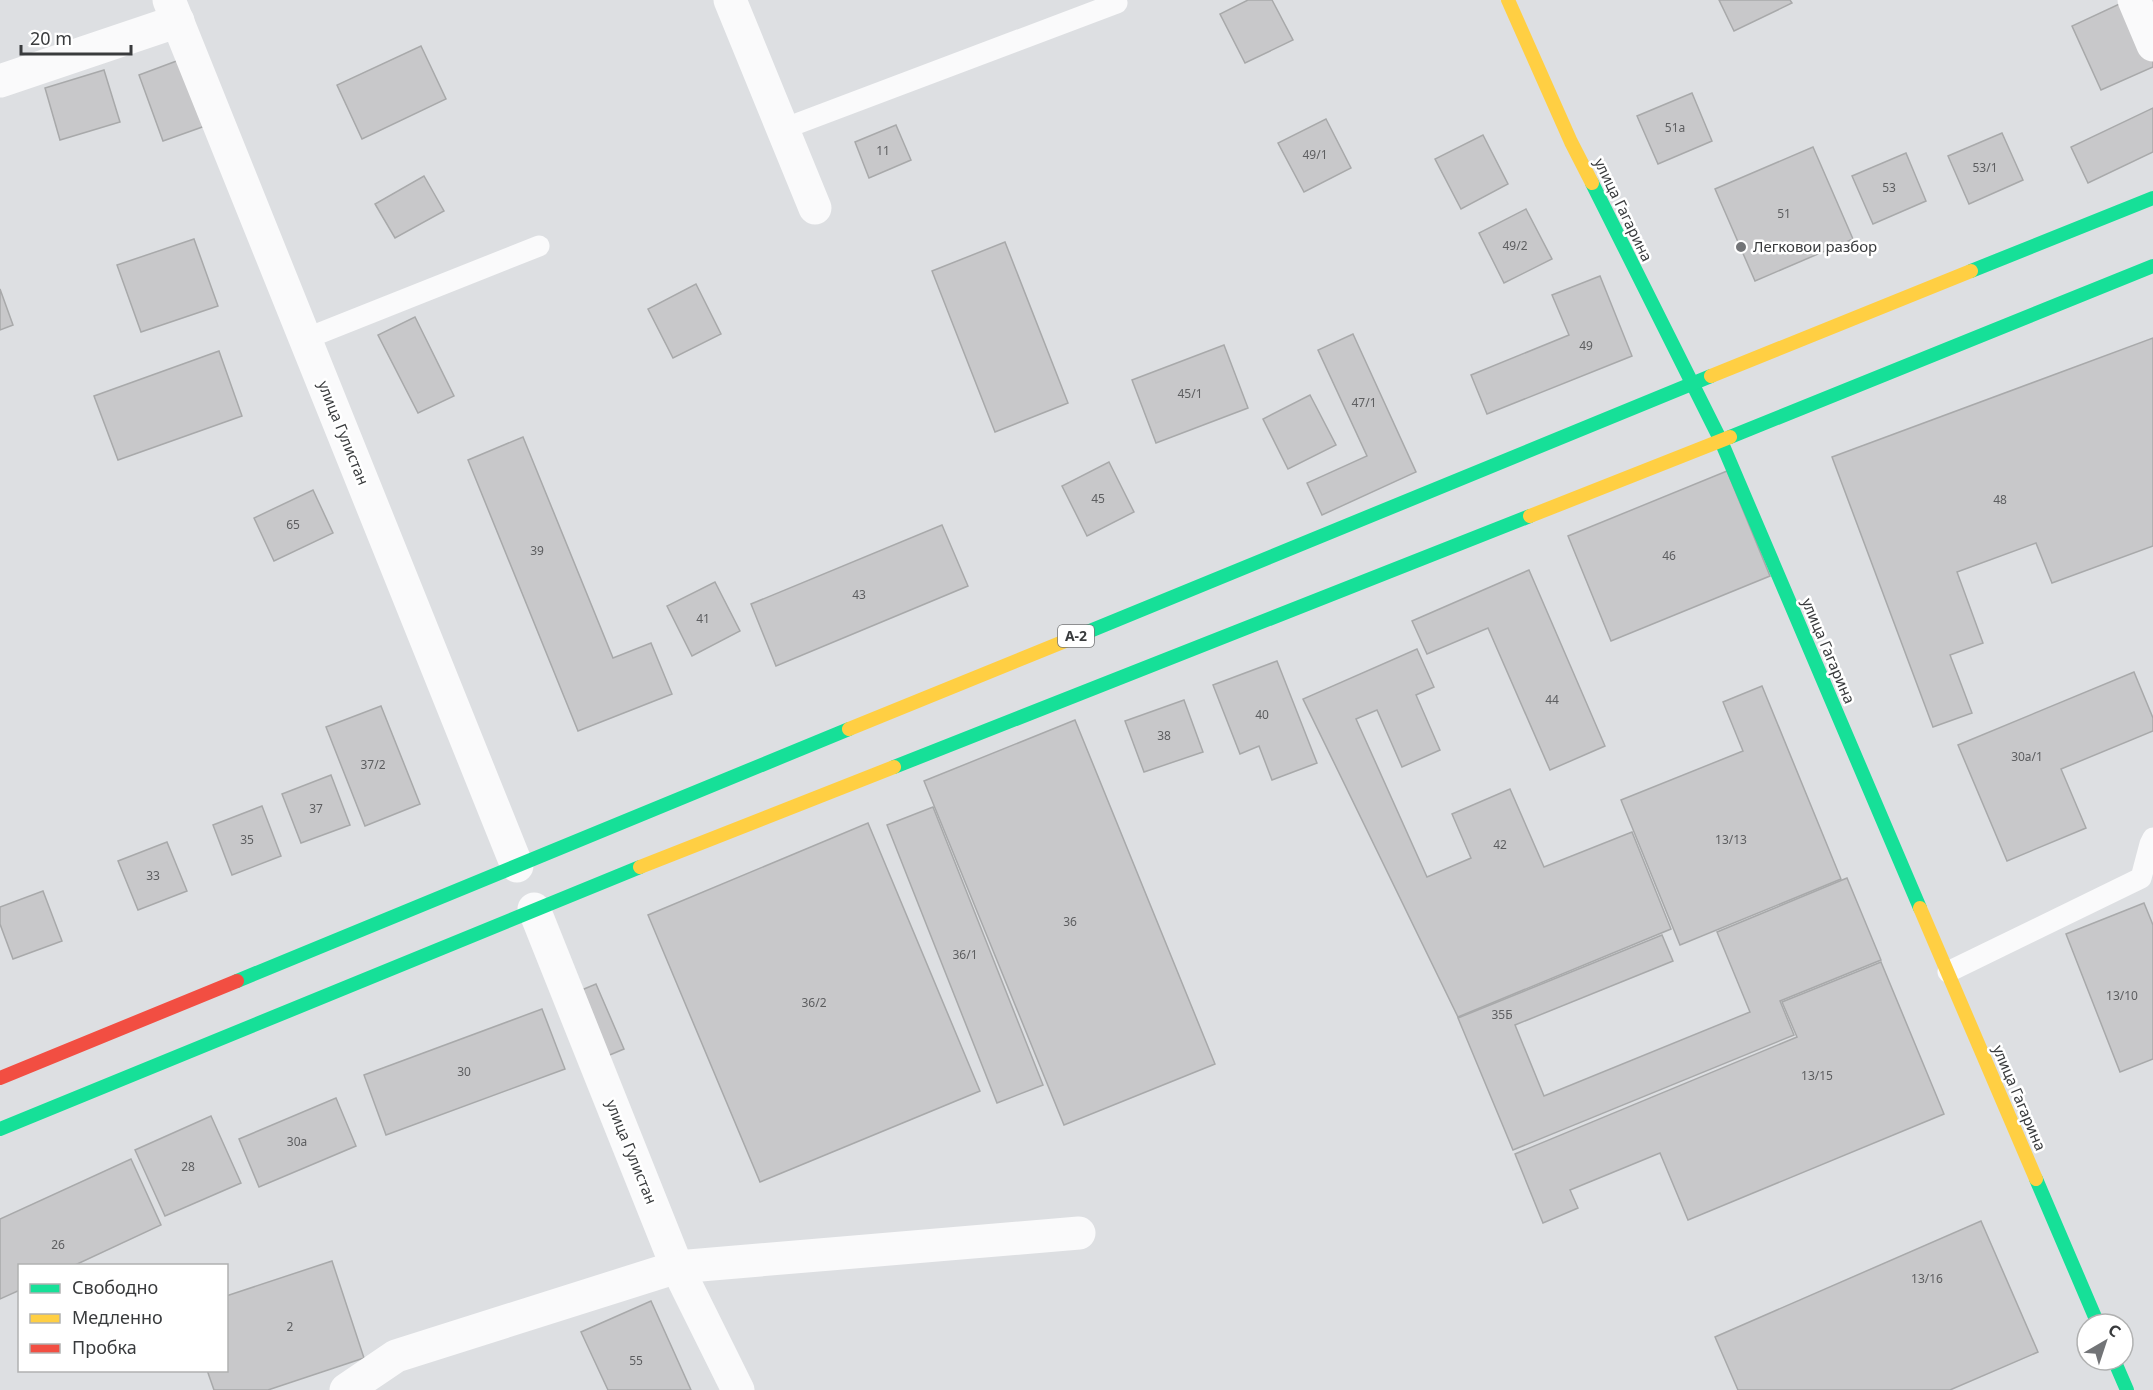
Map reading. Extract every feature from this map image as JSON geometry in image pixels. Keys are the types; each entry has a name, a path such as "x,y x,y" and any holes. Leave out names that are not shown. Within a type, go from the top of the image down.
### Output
{"main road":[{"name":"улица Гагарина","path":"1508,0 1571,142 1720,441 2093,1312"},
{"name":"A-2","path":"0,1078 1691,384 2153,198"},
{"path":"0,1129 534,909 1720,441 2153,267"},
{"path":"2119,1372 2127,1390"}],"street":[{"path":"730,0 814,208"},
{"path":"2134,0 2153,45"},
{"path":"0,81 173,11"},
{"name":"улица Гулистан","path":"173,11 517,866"},
{"name":"улица Гулистан","path":"534,909 677,1267 738,1390"},
{"path":"346,1390 396,1356 677,1267 1079,1233"}],"lane":[{"path":"783,129 1117,3"},
{"path":"305,339 539,246"},
{"path":"1948,972 2141,878 2153,838"}],"building":[{"path":"1248,0 1272,0 1293,40 1245,63 1220,14"},
{"path":"1719,0 1790,0 1792,3 1734,31"},
{"path":"2128,0 2153,11 2153,67 2101,90 2072,26"},
{"path":"421,46 446,99 362,139 337,85"},
{"path":"198,53 222,120 163,141 139,75"},
{"path":"104,70 120,122 60,140 45,88"},
{"path":"1692,93 1712,141 1658,164 1637,116"},
{"path":"2153,108 2153,152 2088,183 2071,147"},
{"path":"1326,119 1351,168 1304,192 1278,143"},
{"path":"896,125 911,160 869,178 855,142"},
{"path":"2002,133 2023,180 1969,204 1948,156"},
{"path":"1483,135 1508,184 1461,209 1435,159"},
{"path":"1813,147 1853,239 1755,281 1715,189"},
{"path":"1906,153 1926,201 1873,224 1852,176"},
{"path":"424,176 444,211 395,238 375,204"},
{"path":"1526,209 1552,259 1504,283 1479,233"},
{"path":"194,239 218,306 141,332 117,265"},
{"path":"1005,242 1068,403 995,432 932,271"},
{"path":"1600,276 1632,356 1487,414 1471,375 1569,335 1552,295"},
{"path":"696,284 721,334 673,358 648,309"},
{"path":"0,289 13,325 0,330"},
{"path":"415,317 454,396 418,413 378,335"},
{"path":"1353,334 1416,472 1322,515 1307,483 1367,456 1318,350"},
{"path":"2153,338 2153,546 2052,583 2036,543 1957,572 1983,643 1950,655 1972,713 1933,727 1832,457"},
{"path":"1224,345 1248,408 1156,443 1132,380"},
{"path":"219,351 242,416 118,460 94,396"},
{"path":"1310,395 1336,445 1288,469 1263,419"},
{"path":"523,437 613,658 651,643 672,694 578,731 468,460"},
{"path":"1109,462 1134,512 1087,536 1062,486"},
{"path":"1727,471 1770,576 1611,641 1568,536"},
{"path":"313,490 333,533 274,561 254,518"},
{"path":"942,525 968,586 776,666 751,604"},
{"path":"1529,570 1605,746 1550,770 1488,628 1427,654 1412,621"},
{"path":"715,582 740,631 692,656 667,606"},
{"path":"1417,649 1434,687 1416,695 1440,750 1402,767 1377,710 1356,719 1427,877 1471,858 1452,814 1510,789 1544,867 1632,832 1671,929 1458,1017 1303,699"},
{"path":"1277,661 1317,763 1272,780 1259,746 1240,754 1213,685"},
{"path":"2134,672 2153,718 2153,731 2061,769 2086,828 2007,861 1958,745"},
{"path":"1762,686 1841,879 1680,945 1621,800 1743,751 1723,702"},
{"path":"1184,700 1203,752 1144,772 1125,721"},
{"path":"381,706 420,804 365,826 326,727"},
{"path":"1075,720 1215,1064 1064,1125 924,781"},
{"path":"331,775 350,825 301,843 282,794"},
{"path":"262,806 281,856 232,875 213,825"},
{"path":"933,807 1043,1085 997,1103 887,825"},
{"path":"868,823 980,1091 760,1182 648,915"},
{"path":"167,842 187,891 138,910 118,861"},
{"path":"1847,878 1881,960 1780,1001 1794,1035 1513,1150 1458,1018 1662,935 1673,961 1515,1025 1544,1096 1750,1012 1717,932"},
{"path":"43,891 62,941 13,959 0,924 0,907"},
{"path":"2144,903 2153,925 2153,1059 2120,1072 2066,934"},
{"path":"1881,962 1944,1114 1688,1220 1660,1153 1570,1190 1578,1208 1543,1223 1515,1154 1797,1037 1782,1002"},
{"path":"596,984 624,1049 600,1059 572,994"},
{"path":"542,1009 565,1069 386,1135 364,1075"},
{"path":"336,1098 356,1146 259,1187 239,1139"},
{"path":"211,1116 241,1183 165,1216 135,1150"},
{"path":"131,1159 161,1225 77,1264 18,1264 18,1291 0,1299 0,1219"},
{"path":"1981,1221 2038,1352 1950,1390 1738,1390 1715,1337"},
{"path":"332,1261 364,1358 268,1390 214,1390 208,1372 228,1372 228,1295"},
{"path":"651,1301 691,1390 608,1390 581,1332"}],"traffic: fast":[{"path":"1592,183 1721,441 1920,908"},
{"path":"1971,271 2153,198"},
{"path":"1730,437 2153,266"},
{"path":"1085,633 1711,376"},
{"path":"894,767 1530,516"},
{"path":"237,981 849,729"},
{"path":"0,1129 640,867"},
{"path":"2036,1179 2093,1312"},
{"path":"2119,1372 2127,1390"}],"traffic: slow":[{"path":"1508,0 1571,142 1592,183"},
{"path":"1711,376 1971,271"},
{"path":"1530,516 1730,437"},
{"path":"849,729 1085,633"},
{"path":"640,867 894,767"},
{"path":"1920,908 2036,1179"}],"traffic: jam":[{"path":"0,1078 237,981"}],"place":[{"name":"Легковои разбор","path":"1741,247"}]}
